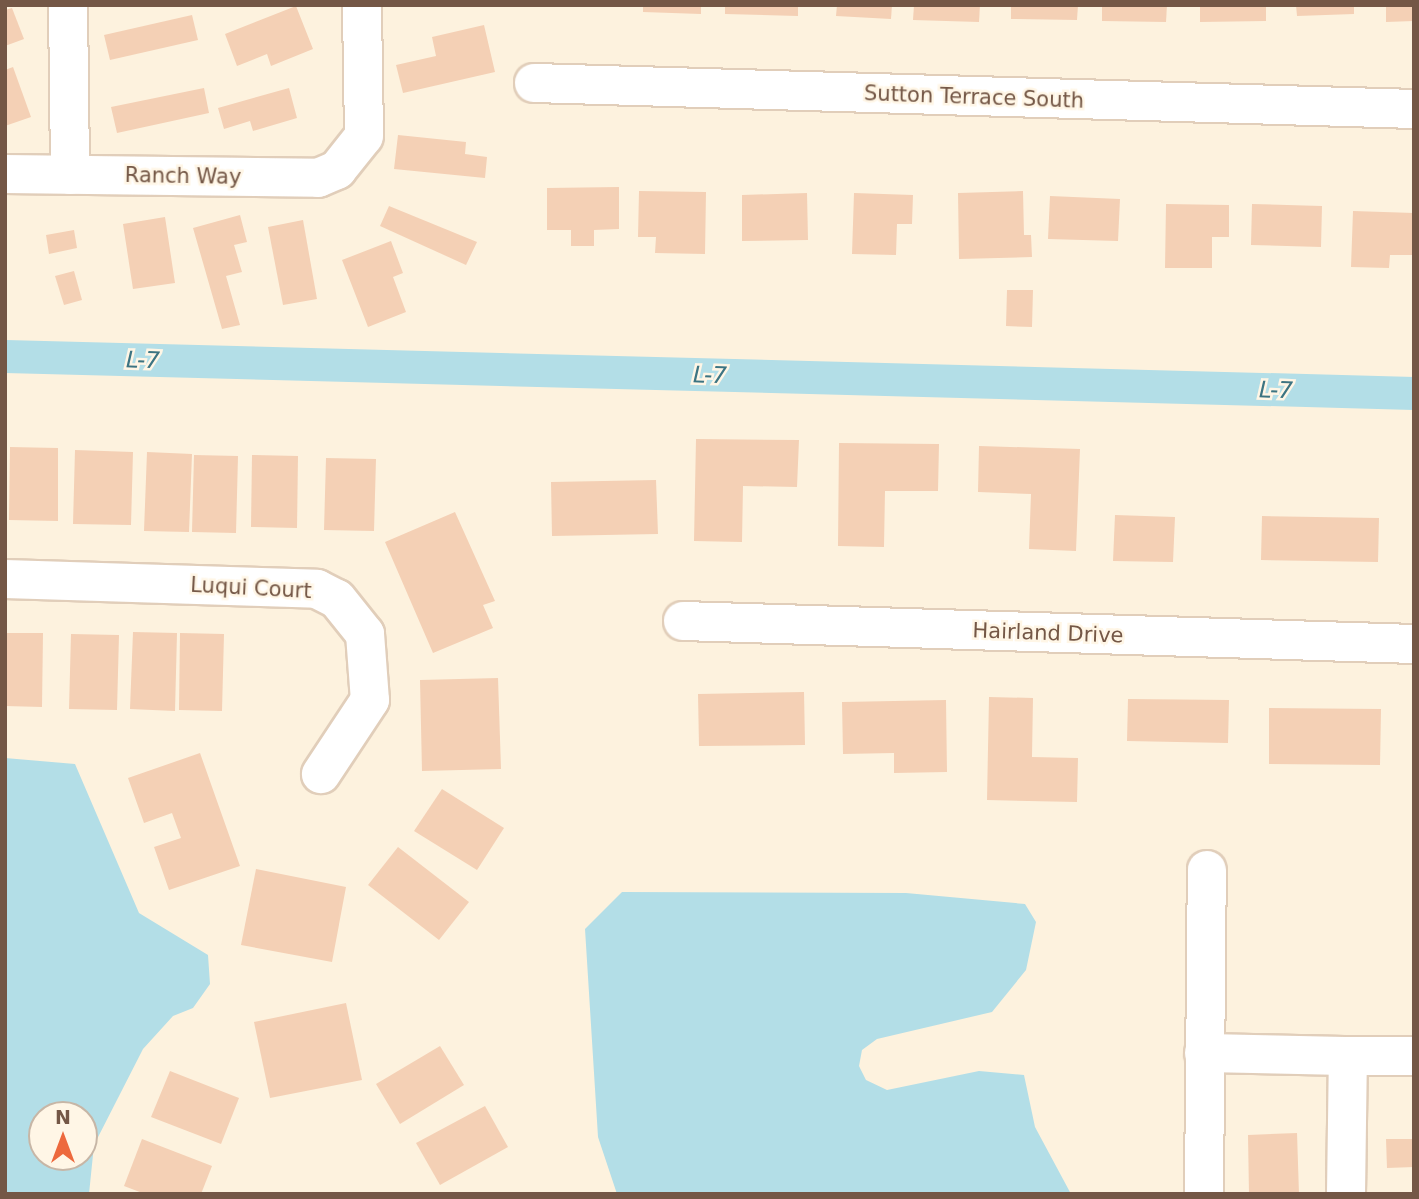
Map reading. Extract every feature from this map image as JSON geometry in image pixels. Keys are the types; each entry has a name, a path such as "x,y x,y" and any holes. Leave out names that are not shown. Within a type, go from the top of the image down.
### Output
{"street":[{"path":"68,5 70,175"},
{"name":"Ranch Way","path":"5,174 318,178 354,155 367,114 362,5"},
{"name":"Sutton Terrace South","path":"534,83 1414,109"},
{"name":"Luqui Court","path":"5,579 317,589 338,599 365,634 370,700 321,774"},
{"name":"Hairland Drive","path":"683,621 1414,644"},
{"path":"1204,1194 1208,870"},
{"path":"1204,1053 1414,1056"},
{"path":"1346,1194 1348,1056"}],"water":[{"path":"5,758 75,764 139,913 208,955 210,984 193,1008 173,1016 143,1049 98,1137 98,1101 28,1101 28,1171 91,1171 89,1194 5,1194"},
{"path":"622,892 906,893 1025,904 1036,922 1026,970 992,1012 877,1039 862,1050 859,1066 866,1080 887,1090 979,1071 1024,1075 1035,1127 1071,1194 617,1194 598,1137 585,929"}],"building":[{"path":"643,5 701,5 701,14 643,12"},
{"path":"725,5 798,5 798,16 725,14"},
{"path":"837,5 892,5 891,19 836,16"},
{"path":"914,5 980,5 979,22 913,20"},
{"path":"1011,5 1078,5 1077,20 1011,19"},
{"path":"1102,5 1167,5 1166,22 1102,21"},
{"path":"1200,5 1266,5 1266,21 1200,22"},
{"path":"1296,5 1354,5 1354,14 1297,16"},
{"path":"1386,5 1414,5 1414,21 1386,22"},
{"path":"296,6 313,49 271,66 267,54 237,66 225,34"},
{"path":"12,8 24,39 5,46 5,10"},
{"path":"192,15 198,40 110,60 104,35"},
{"path":"484,25 495,72 403,93 396,65 436,56 432,37"},
{"path":"13,67 31,117 5,126 5,70"},
{"path":"204,88 209,113 117,133 111,107"},
{"path":"289,88 297,118 253,131 250,121 224,129 218,108"},
{"path":"398,135 466,142 465,154 487,157 485,178 394,169"},
{"path":"619,187 619,229 594,230 594,246 571,246 571,230 547,230 547,188"},
{"path":"639,191 706,192 705,254 655,253 656,237 638,237"},
{"path":"1023,191 1024,235 1031,235 1032,257 959,259 958,193"},
{"path":"807,193 808,240 742,241 742,195"},
{"path":"854,193 913,195 912,224 897,224 896,255 852,254"},
{"path":"1050,196 1120,199 1118,241 1048,239"},
{"path":"1166,204 1229,205 1229,237 1212,237 1212,268 1165,268"},
{"path":"1252,204 1322,206 1321,247 1251,245"},
{"path":"389,206 477,242 466,265 380,226"},
{"path":"1353,211 1414,213 1414,255 1390,255 1389,268 1351,267"},
{"path":"240,215 247,242 234,245 242,272 226,276 240,325 222,329 193,228"},
{"path":"165,217 175,283 133,289 123,224"},
{"path":"303,220 317,299 283,305 268,227"},
{"path":"74,230 77,248 49,254 46,235"},
{"path":"391,241 403,273 393,277 406,312 368,327 342,260"},
{"path":"74,271 82,300 64,305 55,276"},
{"path":"1007,290 1033,290 1032,327 1006,326"},
{"path":"696,439 799,440 797,487 743,486 742,542 694,541"},
{"path":"839,443 939,444 938,491 885,491 884,547 838,546"},
{"path":"979,446 1080,449 1076,551 1029,549 1031,494 978,492"},
{"path":"10,447 58,448 58,521 9,520"},
{"path":"75,450 133,452 131,525 73,524"},
{"path":"147,452 192,454 189,532 144,531"},
{"path":"194,455 238,456 236,533 192,532"},
{"path":"252,455 298,456 297,528 251,527"},
{"path":"326,458 376,459 374,531 324,530"},
{"path":"656,480 658,534 552,536 551,482"},
{"path":"455,512 495,601 483,605 493,628 433,653 385,542"},
{"path":"1115,515 1175,517 1173,562 1113,561"},
{"path":"1262,516 1379,518 1378,562 1261,560"},
{"path":"133,632 177,633 175,711 130,709"},
{"path":"5,633 43,633 42,707 5,706"},
{"path":"180,633 224,634 222,711 179,710"},
{"path":"71,634 119,635 117,710 69,709"},
{"path":"498,678 501,769 422,771 420,680"},
{"path":"804,692 805,745 699,746 698,694"},
{"path":"989,697 1033,698 1032,757 1078,758 1077,802 987,800"},
{"path":"1128,699 1229,700 1228,743 1127,741"},
{"path":"946,700 947,772 894,773 894,753 843,754 842,702"},
{"path":"1269,708 1381,709 1380,765 1269,764"},
{"path":"200,753 240,866 169,890 154,847 181,838 172,813 144,823 128,778"},
{"path":"442,789 504,828 477,870 414,831"},
{"path":"398,847 469,902 439,940 368,885"},
{"path":"256,869 346,887 332,962 241,945"},
{"path":"346,1003 362,1080 270,1098 254,1022"},
{"path":"440,1046 464,1085 400,1124 376,1084"},
{"path":"170,1071 239,1098 221,1144 151,1117"},
{"path":"485,1106 508,1147 440,1185 416,1143"},
{"path":"1297,1133 1299,1194 1249,1194 1248,1135"},
{"path":"142,1139 212,1166 201,1194 145,1194 124,1186"},
{"path":"1386,1139 1414,1139 1414,1167 1387,1168"}],"waterway":[{"name":"L-7","path":"5,356 1414,393"}]}
